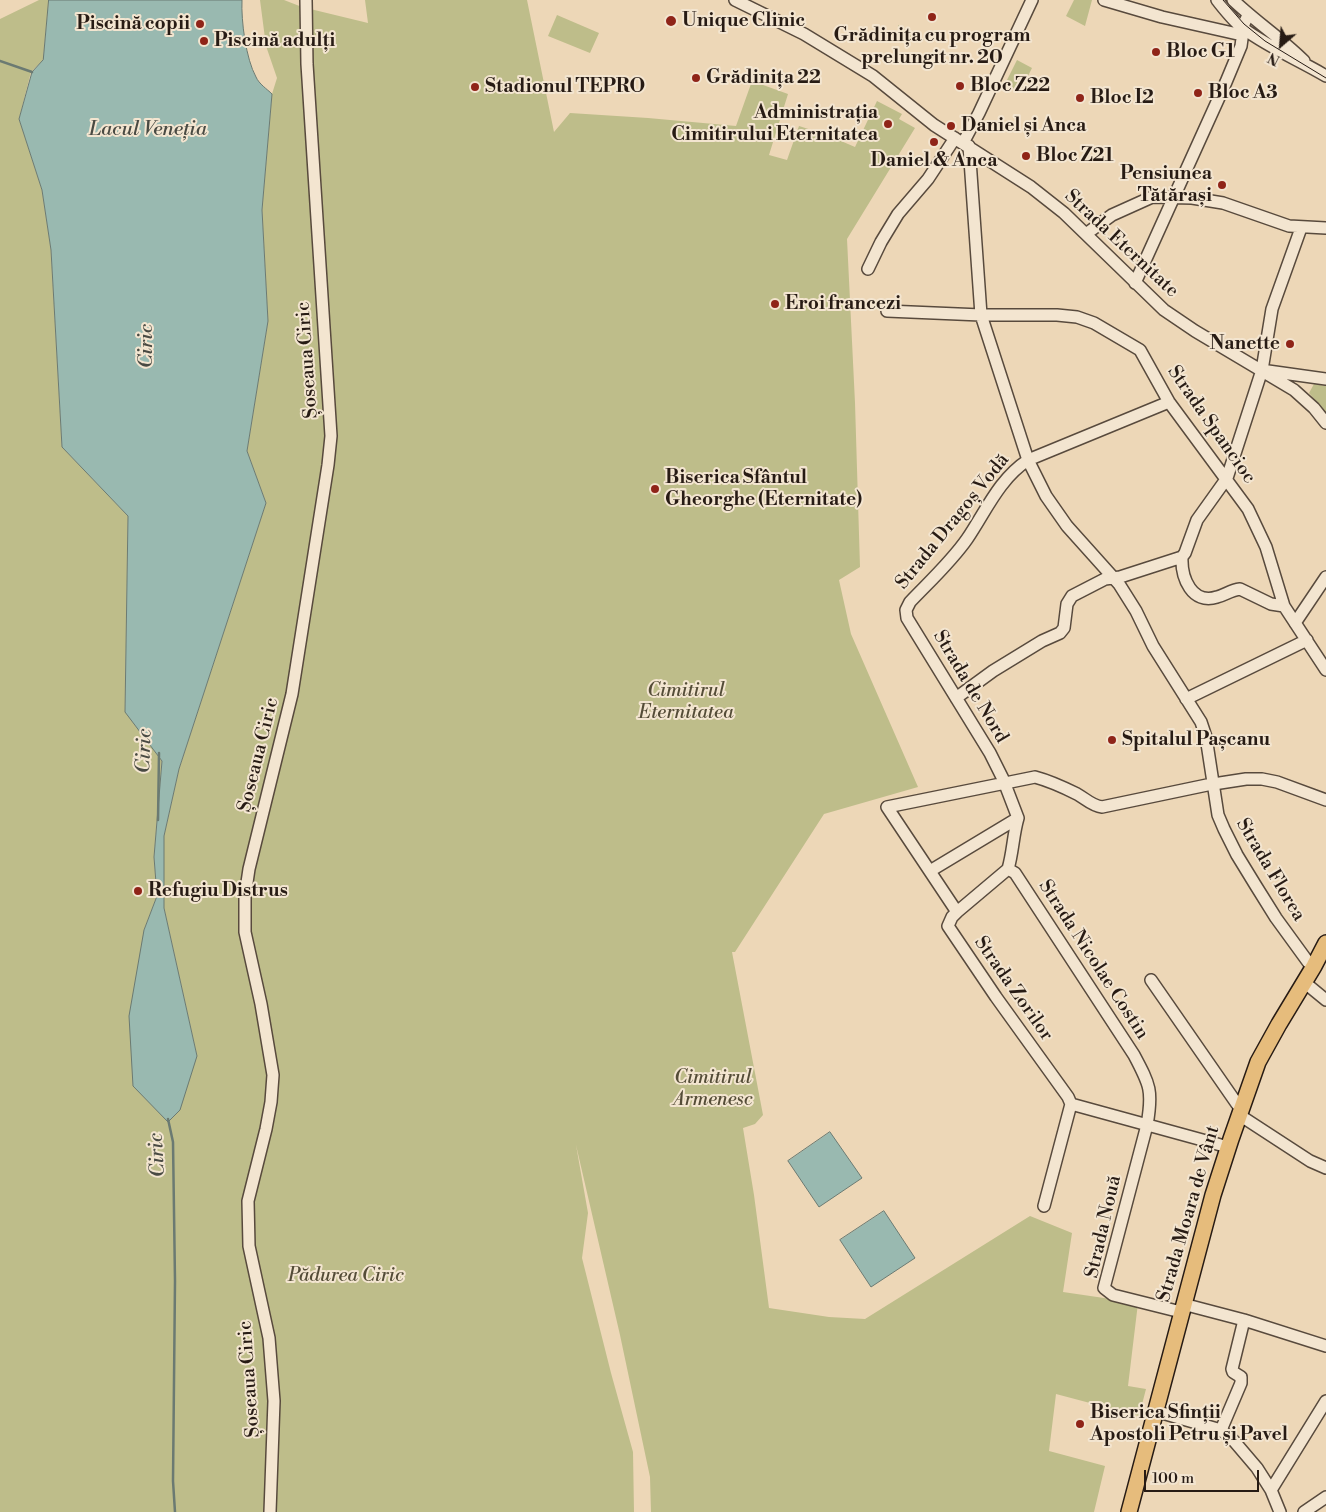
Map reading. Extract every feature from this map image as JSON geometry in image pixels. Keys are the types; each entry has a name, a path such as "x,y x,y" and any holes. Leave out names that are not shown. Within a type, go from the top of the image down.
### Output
{"main road":[{"name":"Strada Moara de Vânt","path":"1130,1512 1182,1308 1228,1148 1258,1062 1326,943"}],"street":[{"name":"Șoseaua Ciric","path":"270,1512 274,1401 269,1338 249,1246 248,1201 266,1129 273,1075 261,1004 245,932 245,896 249,868 292,694 331,436 307,64 306,0"},
{"name":"Strada Eternitate","path":"735,0 804,34 891,89 934,124 1047,199 1175,319 1294,390 1314,408 1326,423"},
{"path":"868,269 881,242 894,222 928,179 962,142 979,113 1032,0"},
{"path":"1104,0 1162,17 1242,32 1326,76"},
{"path":"1218,0 1242,32"},
{"path":"1233,0 1248,15 1279,38 1308,65"},
{"path":"1135,283 1226,82 1241,46 1242,32 1248,15"},
{"name":"Strada Florea","path":"962,142 981,315 1028,460 1051,503 1067,526 1119,584 1136,611 1153,646 1200,722 1206,737 1218,815 1237,856 1276,918 1308,962 1314,966"},
{"path":"1086,234 1112,215 1152,197 1192,198 1223,203 1264,218 1300,228 1326,228"},
{"path":"1284,606 1271,604 1240,589 1210,599 1199,597 1193,593 1187,584 1183,571 1182,557 1188,548 1197,520 1226,478 1262,370 1272,309 1300,228"},
{"name":"Strada Spancioc","path":"888,311 981,315 1057,314 1077,317 1094,323 1140,350 1169,402 1248,509 1271,560 1284,606 1326,670"},
{"path":"1262,370 1326,379"},
{"name":"Strada Dragoș Vodă","path":"906,610 910,602 967,539 994,495 1008,477 1028,460 1169,402"},
{"path":"956,698 993,671 1042,641 1060,633 1064,628 1067,604 1072,596 1106,579 1120,577 1182,557"},
{"path":"1295,623 1326,577"},
{"name":"Strada de Nord","path":"906,610 907,618 985,744 1018,818"},
{"path":"1186,699 1307,640"},
{"path":"1018,818 1013,833 1012,856 1008,868 957,912 887,807 1035,777 1051,782 1080,796 1095,806 1102,807 1213,784 1262,779 1277,782 1326,800"},
{"path":"930,870 1018,818"},
{"name":"Strada Nicolae Costin","path":"1008,868 1015,873 1134,1055 1150,1090 1151,1101 1147,1125"},
{"name":"Strada Zorilor","path":"957,912 952,917 948,926 1068,1097 1070,1104"},
{"path":"1150,980 1241,1112 1310,1161 1326,1168"},
{"path":"1304,982 1326,1000"},
{"path":"1044,1206 1070,1104 1228,1148"},
{"name":"Strada Nouă","path":"1147,1125 1104,1288 1113,1294 1182,1308"},
{"path":"1182,1308 1244,1320 1326,1346"},
{"path":"1221,1430 1241,1383 1241,1377 1233,1372 1232,1369 1244,1320"},
{"path":"1272,1490 1326,1401"},
{"path":"1155,1411 1221,1430 1234,1441 1258,1468 1272,1490 1280,1512"},
{"path":"1304,1512 1326,1497"}],"green space":[{"path":"39,0 49,0 43,60 31,72 19,119 42,190 51,250 62,447 128,516 125,711 162,761 154,857 157,896 144,930 197,1056 164,908 164,836 179,769 266,503 247,451 268,321 262,210 272,94 277,78 266,46 260,0 284,0 302,7 368,23 365,0 527,0 554,132 570,113 736,126 752,81 788,94 769,155 787,160 799,126 855,147 877,101 902,114 899,119 915,128 847,239 860,567 839,580 851,634 918,787 824,814 735,952 732,952 763,1115 755,1124 743,1128 769,1308 829,1317 865,1319 1030,1216 1072,1233 1063,1292 1138,1303 1128,1386 1146,1389 1139,1416 1056,1394 1049,1451 1105,1466 1094,1512 651,1512 650,1477 620,1335 576,1145 588,1213 582,1258 633,1452 634,1512 0,1512 0,19"},
{"path":"1074,0 1092,0 1085,26 1066,16"},
{"path":"557,15 599,33 590,53 548,36"},
{"path":"898,25 925,40 898,43"},
{"path":"1017,60 1032,68 1020,92 1005,84"},
{"path":"1314,384 1326,386 1326,413 1309,393"}],"water":[{"name":"Lacul Veneția","path":"49,0 242,0 243,29 249,60 257,80 272,94 262,210 268,321 247,451 266,503 179,769 164,836 164,908 197,1056 180,1110 168,1122 133,1086 129,1016 144,930 157,896 154,857 162,761 125,712 128,516 62,447 51,250 42,190 19,119 32,72 43,60"},
{"path":"830,1132 862,1178 819,1207 788,1161"},
{"path":"884,1211 915,1258 871,1287 840,1240"}],"waterway":[{"path":"0,61 32,72"},
{"name":"Ciric","path":"158,820 159,753"},
{"name":"Ciric","path":"168,1119 173,1142 175,1281 173,1481 175,1512"}],"tram line":[{"path":"1223,0 1244,24 1265,41 1326,78"}],"place":[{"name":"Grădinița cu program prelungit nr. 20","path":"932,17"},
{"name":"Unique Clinic","path":"671,21"},
{"name":"Piscină copii","path":"200,24"},
{"name":"Piscină adulți","path":"204,41"},
{"name":"Bloc G1","path":"1156,52"},
{"name":"Grădinița 22","path":"696,78"},
{"name":"Bloc Z22","path":"960,86"},
{"name":"Stadionul TEPRO","path":"475,87"},
{"name":"Bloc A3","path":"1198,93"},
{"name":"Bloc I2","path":"1080,98"},
{"name":"Administrația Cimitirului Eternitatea","path":"888,124"},
{"name":"Daniel și Anca","path":"951,126"},
{"name":"Daniel & Anca","path":"934,142"},
{"name":"Bloc Z21","path":"1026,156"},
{"name":"Pensiunea Tătărași","path":"1222,185"},
{"name":"Eroi francezi","path":"775,304"},
{"name":"Nanette","path":"1290,344"},
{"name":"Biserica Sfântul Gheorghe (Eternitate)","path":"655,489"},
{"name":"Spitalul Pașcanu","path":"1112,740"},
{"name":"Refugiu Distrus","path":"138,891"},
{"name":"Biserica Sfinții Apostoli Petru și Pavel","path":"1080,1424"}],"park label":[{"name":"Cimitirul Eternitatea","path":"686,702"},
{"name":"Cimitirul Armenesc","path":"713,1089"},
{"name":"Pădurea Ciric","path":"346,1276"}]}
